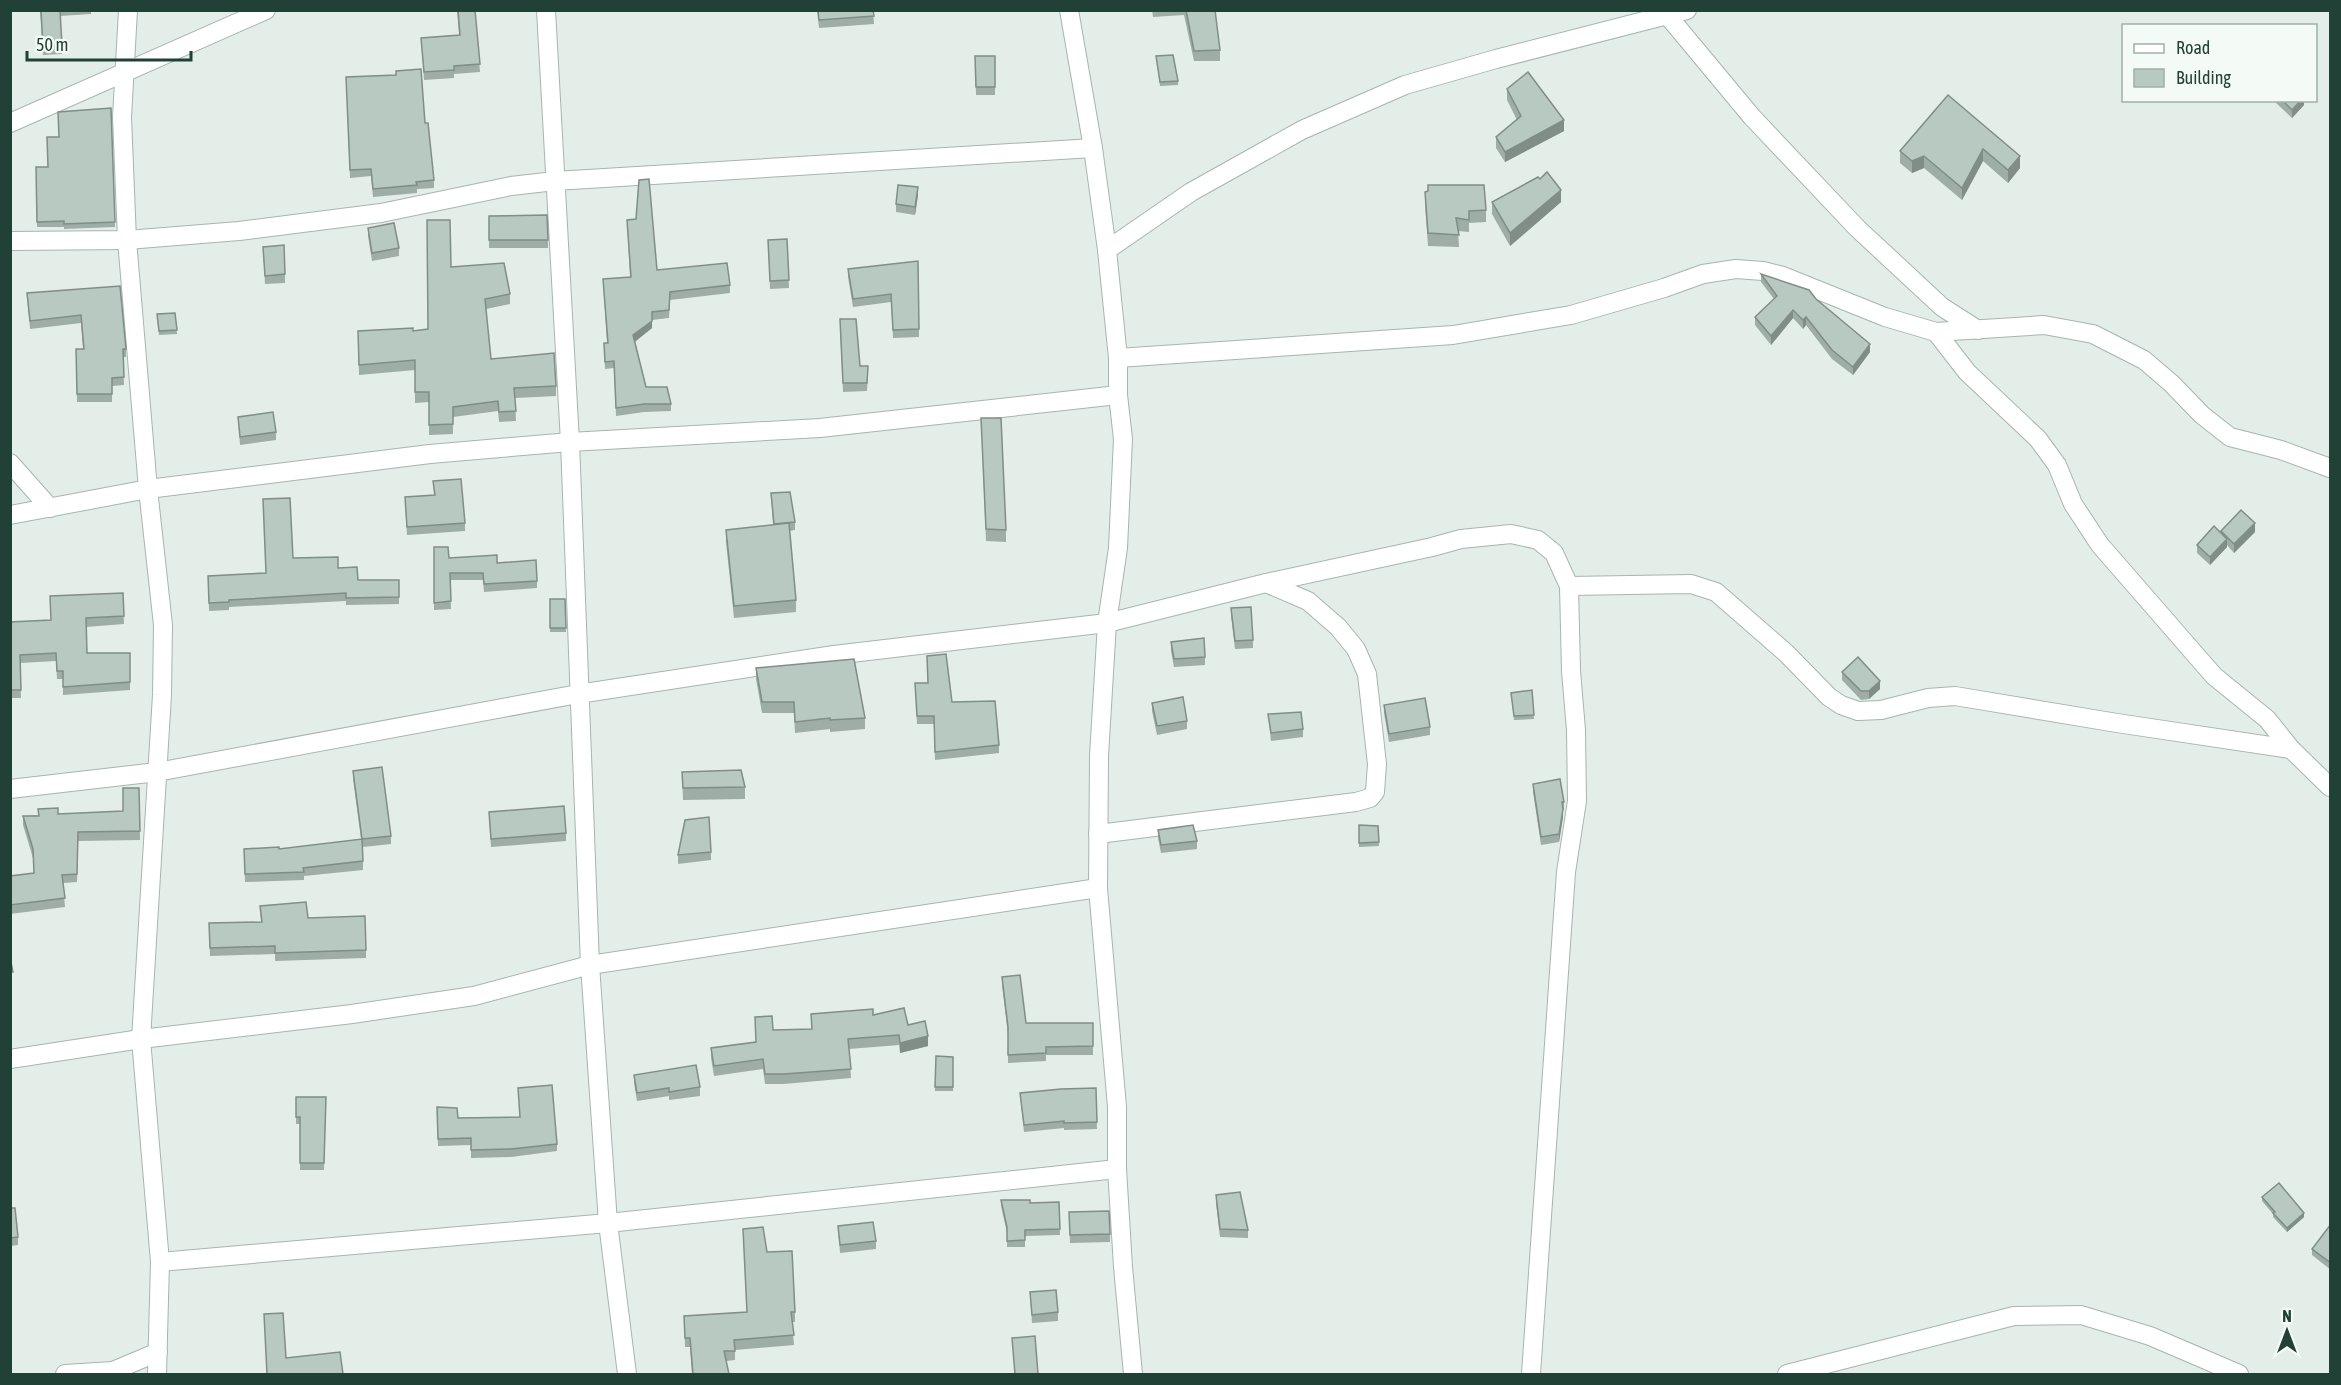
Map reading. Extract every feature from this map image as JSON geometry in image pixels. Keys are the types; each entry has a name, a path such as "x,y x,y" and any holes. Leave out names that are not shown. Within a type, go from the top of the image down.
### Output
{"street":[{"path":"128,10 122,117 127,240 148,489 163,625 162,695 141,1039 160,1262 157,1374"},
{"path":"10,123 266,10"},
{"path":"546,10 570,442 590,965 608,1223 627,1374"},
{"path":"1069,10 1093,148 1107,250 1118,358 1118,394 1123,439 1118,548 1107,622 1100,756 1098,888 1117,1107 1117,1169 1133,1374"},
{"path":"1107,250 1191,192 1302,130 1405,85 1664,13 1687,10"},
{"path":"1664,13 1752,117 1857,228 1942,307 1978,330"},
{"path":"10,242 127,240 239,231 381,213 511,186 555,181 1093,148"},
{"path":"1118,358 1452,335 1571,315 1664,288 1703,274 1736,269 1763,271 1784,276 1885,317 1936,332 2044,325 2093,334 2144,360 2171,383 2202,415 2230,437 2281,450 2331,468"},
{"path":"1936,332 1967,372 2038,439 2057,465 2073,504 2100,545 2214,676 2267,719 2291,749 2331,787"},
{"path":"10,515 148,489 430,454 570,442 820,428 1118,394"},
{"path":"10,462 50,508"},
{"path":"10,789 157,772 578,694 834,655 1107,622 1266,583 1432,548 1461,539 1511,534 1538,540 1554,553 1569,586 1577,801 1566,872 1531,1374"},
{"path":"1098,834 1356,802 1370,798 1376,792 1377,764 1367,674 1356,649 1338,627 1308,601 1266,583"},
{"path":"1569,586 1691,584 1716,592 1786,653 1829,697 1840,705 1858,711 1881,710 1928,698 1955,696 2291,749"},
{"path":"10,1059 141,1039 352,1014 474,996 590,965 1098,888"},
{"path":"160,1262 608,1223 1117,1169"},
{"path":"1787,1374 2014,1316 2081,1315 2150,1336 2239,1374"},
{"path":"65,1374 113,1371 158,1352"}],"building":[{"path":"41,10 60,10 62,46 43,47"},
{"path":"458,10 475,10 480,64 454,66 454,70 424,72 421,38 460,35"},
{"path":"818,10 873,10 874,16 819,20"},
{"path":"1186,10 1215,10 1220,50 1194,51"},
{"path":"1173,55 1178,81 1160,82 1156,56"},
{"path":"975,56 995,56 995,87 976,87"},
{"path":"421,69 425,123 428,123 434,180 416,182 417,185 373,189 371,169 350,170 346,77 396,75 396,71"},
{"path":"1528,72 1564,120 1505,152 1496,137 1521,116 1507,89"},
{"path":"1948,95 2020,156 2008,170 1983,149 1962,188 1924,156 1912,161 1900,151"},
{"path":"2284,102 2299,102 2292,110"},
{"path":"111,108 115,222 64,224 64,221 37,222 36,167 48,167 47,137 59,137 58,112"},
{"path":"1547,172 1561,190 1510,233 1492,202 1538,177 1540,179"},
{"path":"649,179 657,270 727,263 730,285 670,292 669,310 652,312 652,321 633,335 646,387 667,387 671,404 644,404 616,408 614,361 605,362 604,343 608,343 603,279 631,277 627,220 636,219 639,180"},
{"path":"898,185 918,187 915,207 896,204"},
{"path":"1428,185 1484,185 1486,210 1469,211 1469,220 1456,218 1459,235 1428,233 1425,192 1428,191"},
{"path":"547,215 548,240 489,240 489,216"},
{"path":"427,220 450,220 451,267 504,263 510,294 485,299 491,359 554,353 556,386 514,388 516,411 499,412 498,401 453,407 453,424 429,425 429,392 415,392 415,360 359,365 358,331 428,329"},
{"path":"394,223 399,248 372,253 368,228"},
{"path":"787,239 789,280 770,281 768,240"},
{"path":"284,245 285,274 265,276 263,247"},
{"path":"918,261 919,329 893,330 891,294 853,299 848,269"},
{"path":"1761,274 1809,290 1816,299 1870,344 1853,367 1832,350 1806,317 1803,320 1793,310 1771,336 1755,317 1777,296"},
{"path":"120,286 126,349 123,349 124,377 112,378 112,394 77,394 76,349 84,349 81,315 30,321 27,293"},
{"path":"175,313 177,330 159,331 157,314"},
{"path":"840,319 856,319 860,366 868,366 867,383 843,383"},
{"path":"273,412 276,432 240,437 238,417"},
{"path":"981,418 1001,418 1006,530 986,529"},
{"path":"461,479 465,523 407,527 405,497 435,495 433,481"},
{"path":"790,492 795,522 774,524 771,493"},
{"path":"290,498 293,558 338,557 338,568 357,567 358,580 399,580 399,597 346,598 346,593 209,603 208,576 266,573 263,499"},
{"path":"2241,510 2255,523 2234,544 2221,531"},
{"path":"789,523 796,600 734,606 726,530"},
{"path":"2214,526 2227,539 2210,557 2197,545"},
{"path":"434,547 448,547 449,558 497,555 497,563 536,560 537,581 484,584 483,573 450,573 451,601 434,603"},
{"path":"123,593 124,616 86,618 87,653 130,653 130,682 63,687 63,671 57,671 56,653 20,655 21,690 10,690 10,622 51,620 50,596"},
{"path":"550,599 565,599 566,628 550,628"},
{"path":"1251,607 1253,640 1235,641 1231,608"},
{"path":"1204,638 1205,657 1174,659 1171,642"},
{"path":"946,654 952,702 995,701 999,745 935,752 934,716 917,716 915,683 928,683 927,656"},
{"path":"1858,657 1880,681 1869,691 1861,691 1842,672"},
{"path":"854,659 865,718 830,720 830,718 795,722 794,702 762,702 756,668"},
{"path":"1532,690 1534,715 1514,716 1511,693"},
{"path":"1183,697 1187,721 1157,726 1152,703"},
{"path":"1425,698 1430,727 1389,734 1384,705"},
{"path":"1301,712 1303,729 1271,733 1268,714"},
{"path":"382,767 391,836 362,839 353,771"},
{"path":"741,770 745,787 683,788 682,772"},
{"path":"1560,779 1564,802 1562,802 1559,834 1541,837 1533,784"},
{"path":"123,788 139,788 140,831 78,832 77,874 62,875 65,898 10,905 10,876 34,873 33,849 23,816 39,816 38,809 58,808 58,814 123,811"},
{"path":"564,806 566,833 491,839 489,812"},
{"path":"709,817 711,852 678,855 685,820"},
{"path":"1193,825 1197,841 1161,845 1158,830"},
{"path":"1359,825 1378,826 1379,842 1359,843"},
{"path":"362,839 363,861 303,868 304,872 245,874 244,849 279,847 279,849"},
{"path":"306,902 308,918 365,916 366,950 275,953 275,946 210,948 209,923 262,922 260,906"},
{"path":"1020,975 1026,1023 1093,1023 1093,1046 1046,1047 1046,1053 1008,1055 1008,1027 1002,977"},
{"path":"904,1008 908,1025 925,1021 928,1036 900,1043 899,1035 848,1039 851,1069 765,1074 763,1059 714,1066 711,1048 756,1042 755,1017 772,1016 773,1030 812,1029 811,1014 873,1009 873,1015"},
{"path":"936,1056 953,1057 953,1087 935,1087"},
{"path":"696,1065 700,1087 669,1092 669,1088 637,1093 634,1075"},
{"path":"552,1085 557,1144 471,1150 471,1138 438,1139 437,1107 457,1108 458,1118 520,1117 518,1088"},
{"path":"1096,1088 1097,1122 1064,1123 1064,1121 1024,1125 1020,1093"},
{"path":"296,1097 326,1097 324,1163 300,1163 300,1117 296,1117"},
{"path":"2279,1183 2304,1213 2287,1228 2262,1197"},
{"path":"1240,1192 1248,1230 1220,1229 1216,1195"},
{"path":"1001,1200 1030,1200 1030,1203 1059,1202 1060,1229 1025,1230 1025,1240 1007,1241 1007,1227"},
{"path":"10,1208 15,1208 18,1237 10,1238"},
{"path":"1109,1211 1110,1234 1070,1235 1069,1212"},
{"path":"873,1222 876,1241 840,1245 838,1226"},
{"path":"2331,1224 2331,1263 2312,1249"},
{"path":"763,1227 767,1252 792,1251 795,1312 791,1312 794,1335 734,1340 735,1351 724,1351 729,1374 693,1374 690,1338 685,1338 684,1316 747,1312 743,1229"},
{"path":"1056,1290 1058,1312 1032,1315 1030,1292"},
{"path":"283,1313 286,1358 340,1352 343,1374 267,1374 264,1314"},
{"path":"1035,1336 1038,1374 1015,1374 1012,1338"}]}
